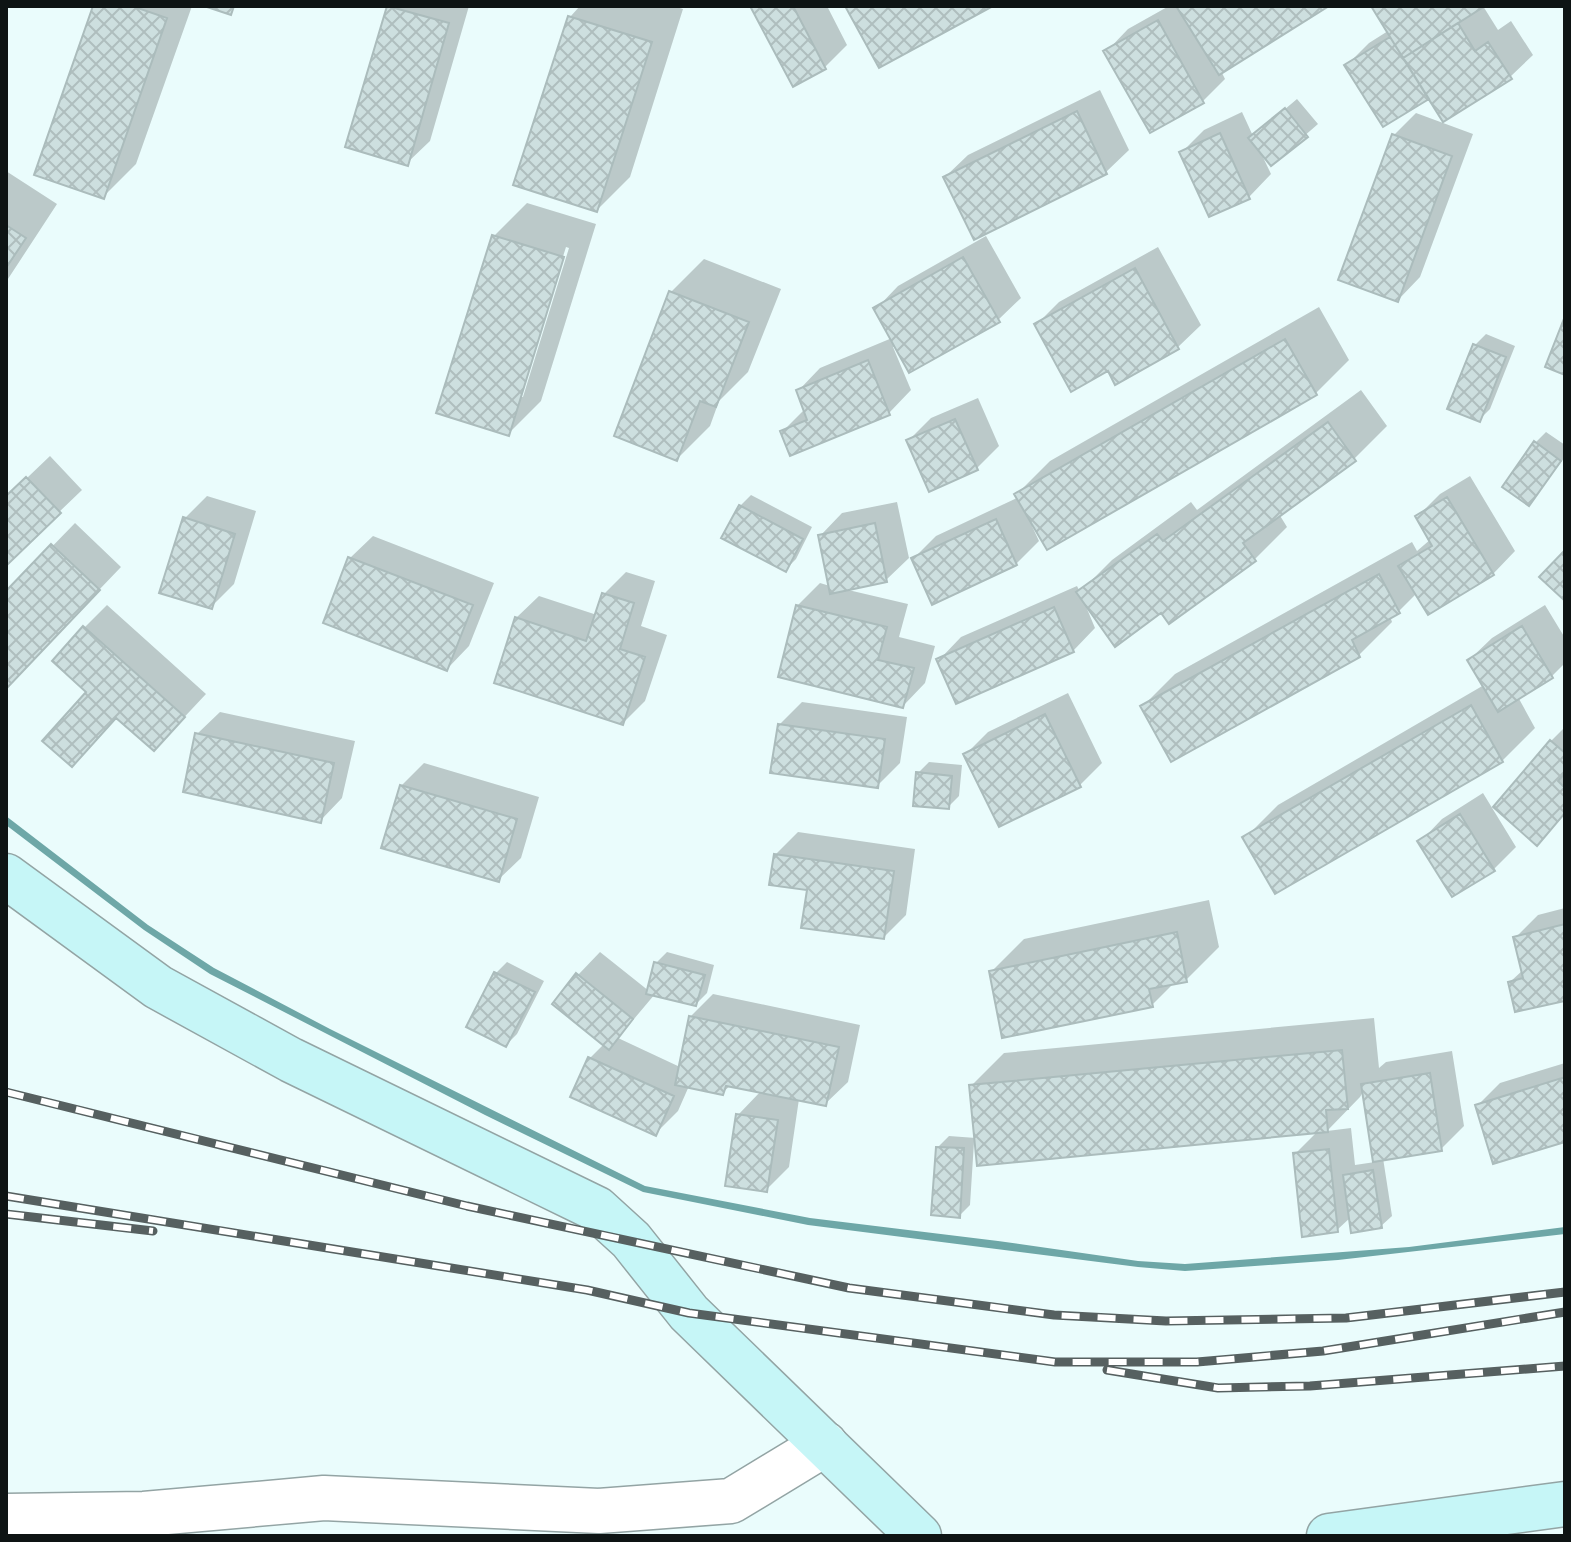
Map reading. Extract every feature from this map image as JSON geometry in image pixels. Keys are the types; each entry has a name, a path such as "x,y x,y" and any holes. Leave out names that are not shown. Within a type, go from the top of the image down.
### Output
{"street":[{"path":"6,876 158,987 291,1060 597,1209 631,1240 689,1313 919,1536"},
{"path":"6,1516 144,1514 324,1498 599,1511 731,1501 825,1444"},
{"path":"1329,1536 1565,1504"}],"water":[{"path":"6,816 148,925 214,968 645,1186 810,1218 1138,1261 1185,1264 1409,1247 1565,1227 1565,1234 1338,1260 1185,1271 808,1225 643,1192 210,974 144,930 6,825"}],"building":[{"path":"93,6 132,6 167,18 104,199 34,175"},
{"path":"204,6 234,6 231,15"},
{"path":"387,6 449,23 408,166 345,147"},
{"path":"750,6 793,6 826,69 793,87"},
{"path":"845,6 993,6 879,68"},
{"path":"1176,6 1329,6 1219,75"},
{"path":"1371,6 1485,6 1403,58"},
{"path":"568,16 652,42 597,212 513,185"},
{"path":"1158,20 1204,103 1150,133 1103,51"},
{"path":"1458,23 1475,51 1488,42 1512,79 1443,122 1403,58"},
{"path":"1390,37 1429,99 1383,127 1344,65"},
{"path":"1285,108 1308,137 1271,166 1248,138"},
{"path":"1077,111 1107,174 974,240 943,177"},
{"path":"1220,133 1250,199 1209,217 1179,152"},
{"path":"1392,134 1452,156 1398,302 1338,280"},
{"path":"6,225 26,238 6,268"},
{"path":"492,235 564,257 509,436 436,413"},
{"path":"963,257 1000,322 909,373 873,308"},
{"path":"1135,268 1179,349 1115,385 1108,371 1071,392 1034,324"},
{"path":"669,291 749,322 716,407 700,401 677,461 614,436"},
{"path":"1565,316 1565,375 1545,367"},
{"path":"1285,339 1317,395 1047,550 1014,494"},
{"path":"1473,344 1506,357 1480,422 1447,409"},
{"path":"868,360 890,415 790,456 780,431 807,420 796,390"},
{"path":"955,419 978,470 929,492 906,440"},
{"path":"1328,422 1356,461 1243,543 1256,561 1169,624 1161,613 1115,647 1076,592 1157,534 1163,541"},
{"path":"1534,441 1561,461 1529,506 1502,487"},
{"path":"26,477 61,513 6,566 6,496"},
{"path":"1447,497 1494,575 1428,615 1398,566 1432,546 1415,516"},
{"path":"739,505 803,539 786,572 721,538"},
{"path":"183,517 235,534 212,609 159,593"},
{"path":"996,519 1017,565 932,605 911,558"},
{"path":"875,523 887,582 830,594 818,535"},
{"path":"51,544 100,590 6,689 6,591"},
{"path":"1565,550 1565,601 1539,577"},
{"path":"348,557 473,605 447,671 323,623"},
{"path":"1379,574 1400,613 1352,640 1360,657 1171,762 1140,706"},
{"path":"602,593 634,603 620,649 645,657 623,725 494,683 515,617 586,641"},
{"path":"796,605 887,627 878,660 914,668 903,708 778,677"},
{"path":"1054,607 1074,652 956,704 936,659"},
{"path":"83,626 185,717 154,751 116,718 72,767 42,741 86,692 52,661"},
{"path":"1522,626 1553,678 1498,712 1467,660"},
{"path":"1471,705 1503,762 1275,894 1242,837"},
{"path":"1045,714 1081,787 999,827 963,754"},
{"path":"778,724 885,739 878,788 770,773"},
{"path":"195,733 334,763 321,823 183,792"},
{"path":"1550,740 1565,753 1565,773 1558,781 1565,788 1565,813 1537,846 1493,807"},
{"path":"916,772 952,776 949,809 913,806"},
{"path":"400,785 517,819 499,882 381,848"},
{"path":"1460,814 1495,871 1452,897 1417,841"},
{"path":"774,854 894,871 884,939 801,928 807,890 769,885"},
{"path":"1565,924 1565,1001 1515,1012 1508,982 1523,978 1513,937"},
{"path":"1177,932 1187,982 1149,989 1153,1007 1002,1038 989,971"},
{"path":"654,962 705,975 696,1006 646,994"},
{"path":"494,972 535,992 506,1047 466,1027"},
{"path":"576,973 633,1019 609,1050 552,1004"},
{"path":"689,1016 839,1047 826,1106 726,1086 723,1095 675,1085"},
{"path":"1342,1050 1348,1109 1326,1110 1328,1132 977,1166 969,1085"},
{"path":"588,1057 674,1096 656,1136 570,1097"},
{"path":"1430,1073 1442,1151 1373,1162 1361,1084"},
{"path":"1565,1077 1565,1142 1493,1164 1475,1105"},
{"path":"736,1114 778,1120 767,1192 725,1186"},
{"path":"936,1147 964,1148 960,1218 931,1215"},
{"path":"1329,1149 1338,1232 1302,1237 1293,1153"},
{"path":"1373,1170 1382,1228 1351,1233 1343,1175"}],"railway":[{"path":"6,1092 467,1206 849,1288 1054,1315 1166,1321 1346,1318 1565,1292"},
{"path":"6,1196 587,1290 689,1313 1055,1362 1197,1362 1323,1351 1565,1312"},
{"path":"6,1214 153,1231"},
{"path":"1107,1370 1218,1388 1310,1386 1565,1366"}]}
